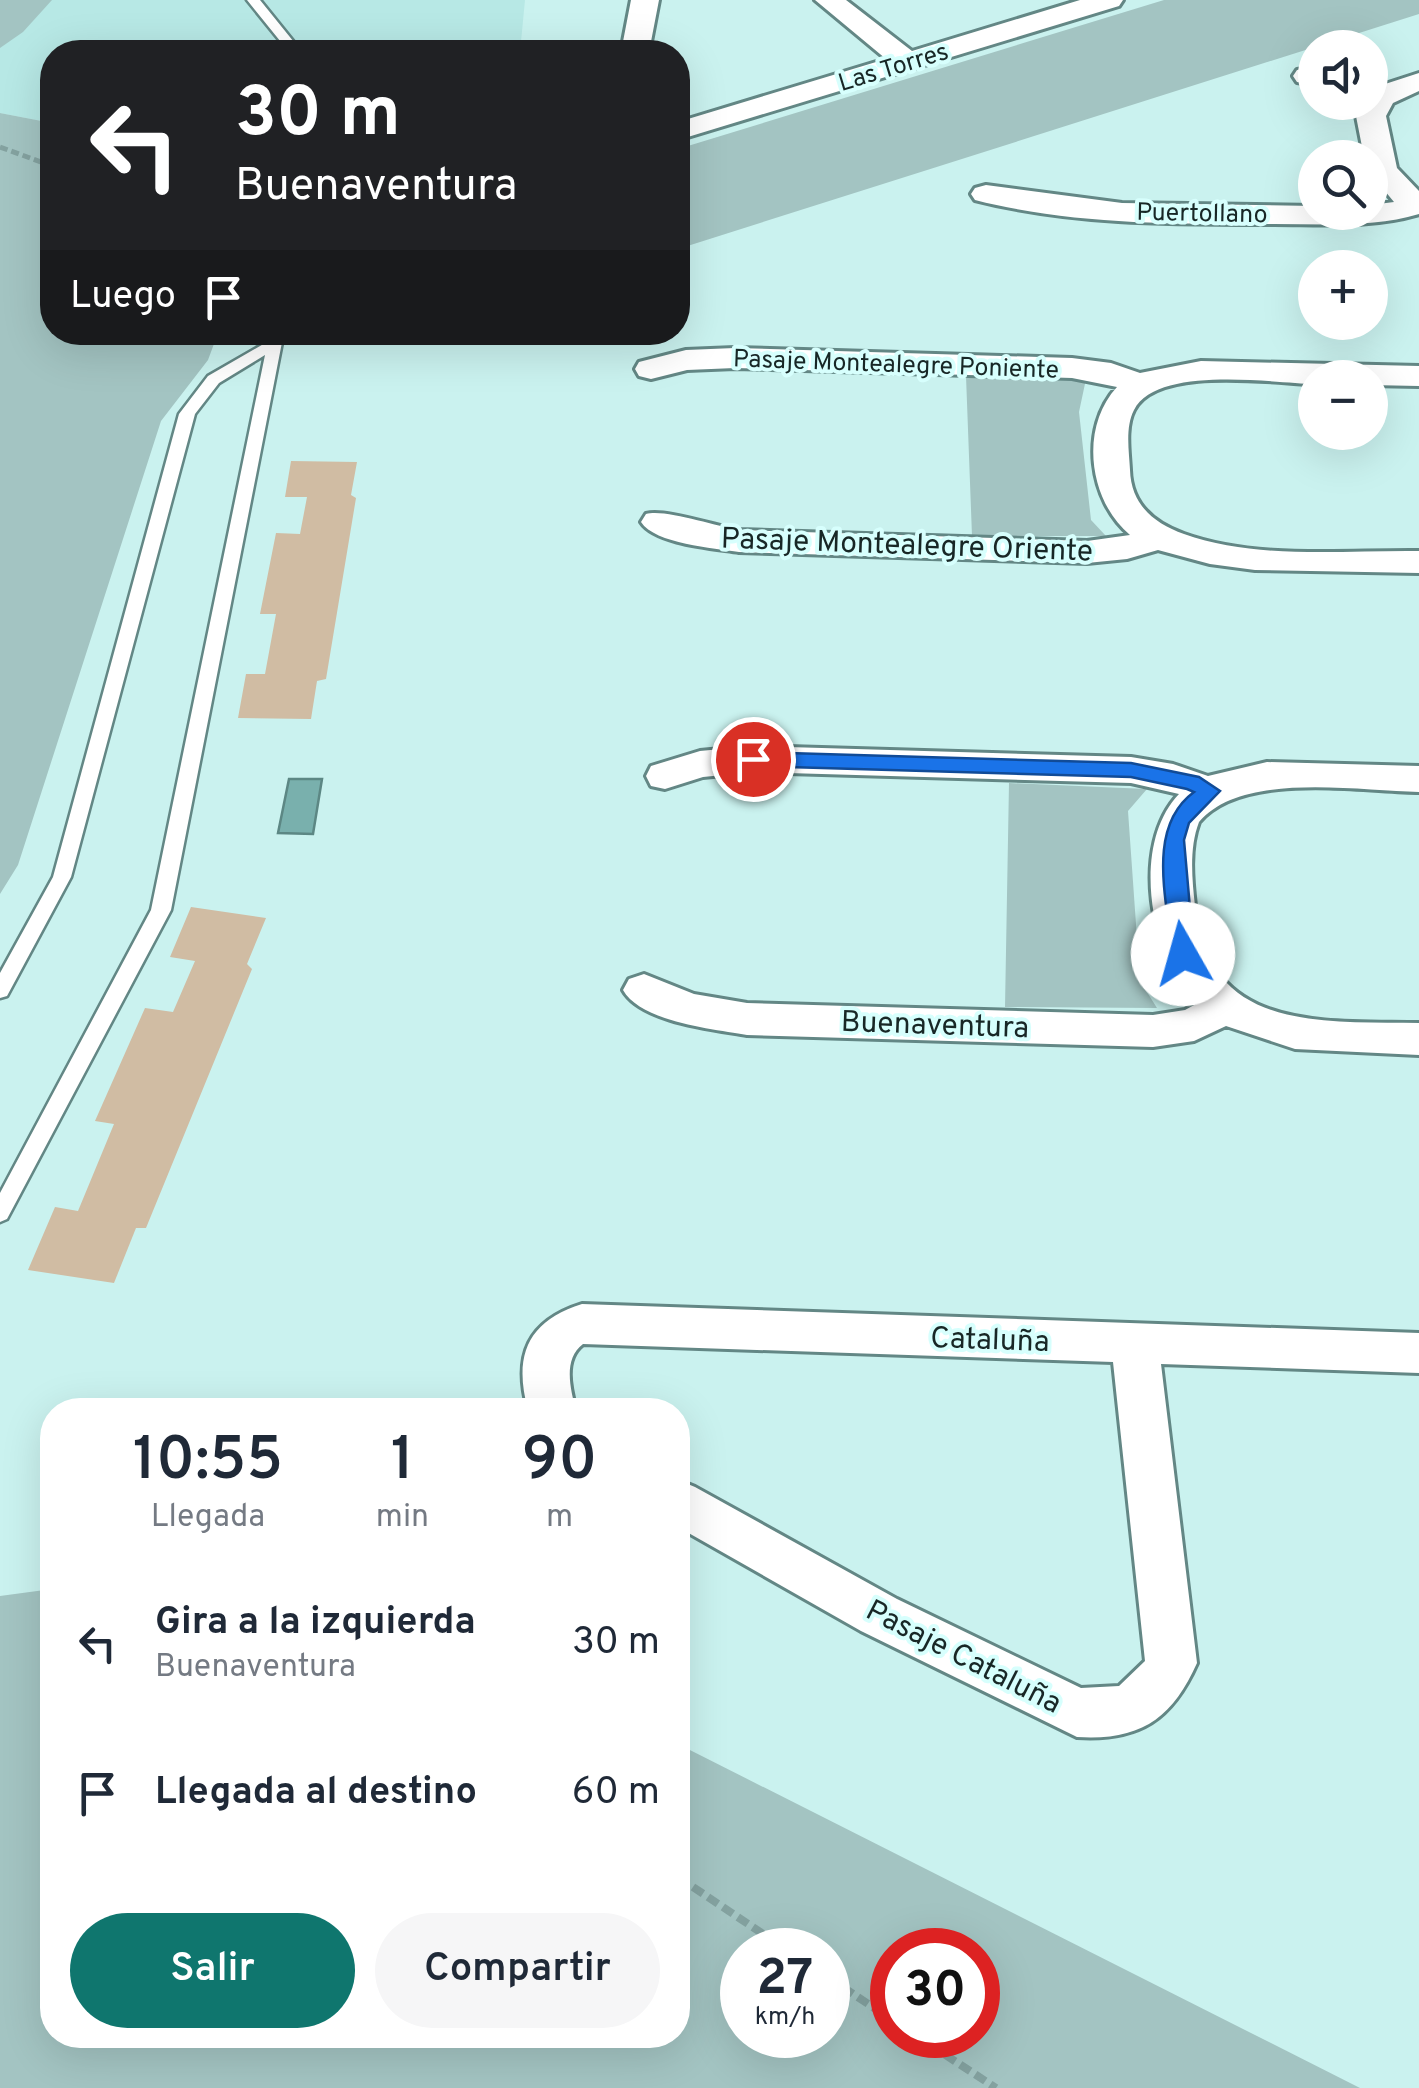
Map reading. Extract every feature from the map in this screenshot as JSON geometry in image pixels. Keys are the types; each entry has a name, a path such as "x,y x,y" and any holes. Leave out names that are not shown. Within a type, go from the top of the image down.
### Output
{"street":[{"path":"637,40 645,0"},
{"path":"829,0 907,61"},
{"name":"Las Torres","path":"690,127 1108,0"},
{"name":"Puertollano","path":"1388,87 1419,82"},
{"name":"Puertollano","path":"1371,120 1382,172 1402,194 1419,204"},
{"name":"Puertollano","path":"986,194 1030,204 1110,210 1353,215 1392,212 1419,204"},
{"name":"Pasaje Montealegre Poniente","path":"651,369 686,360 735,358 1052,368 1111,373 1140,385"},
{"path":"1419,376 1203,371 1169,375 1140,385 1126,395 1111,421 1115,492 1129,517 1157,538 1177,547 1222,556 1419,562"},
{"name":"Pasaje Montealegre Oriente","path":"658,522 704,536 758,542 1087,552 1127,548 1157,538"},
{"path":"665,776 700,764 753,759 1131,770 1173,776 1210,791"},
{"path":"1419,780 1267,774 1227,783 1192,804 1179,821 1174,840 1179,935 1194,973 1226,1006 1276,1029 1302,1035 1419,1039"},
{"name":"Buenaventura","path":"644,990 687,1009 747,1019 1095,1029 1174,1029 1194,1024 1226,1006"},
{"name":"Cataluña","path":"549,1398 546,1383 550,1348 563,1330 582,1324 1419,1352"},
{"name":"Pasaje Cataluña","path":"690,1509 879,1614 1077,1712 1105,1715 1130,1711 1162,1683 1171,1652 1135,1344"}],"lane":[{"path":"253,0 286,40"},
{"path":"0,991 62,877 188,414 198,392 211,379 265,345"},
{"path":"0,1213 160,910 275,345"}],"path":[{"path":"0,147 40,162"},
{"path":"690,1885 753,1928"},
{"path":"950,2058 996,2088"}],"shaded area":[{"path":"0,0 525,0 521,40 40,40 40,121 0,113"},
{"path":"0,0 52,0 23,32 0,48"},
{"path":"1164,0 1419,0 1419,14 1369,30 1298,30 1298,52 690,245 690,145"},
{"path":"0,113 40,121 40,345 214,345 208,360 161,421 18,865 0,894"},
{"path":"966,376 1086,379 1079,412 1091,520 1106,536 972,536"},
{"path":"289,779 322,779 313,834 278,833"},
{"path":"1009,783 1147,789 1128,811 1140,981 1157,1008 1005,1007"},
{"path":"40,1591 40,2048 690,2048 690,1750 1360,2088 0,2088 0,1596"}],"building":[{"path":"291,461 357,462 351,495 356,498 326,679 317,681 311,719 238,718 246,674 265,674 276,614 260,614 276,533 300,534 307,497 285,497"},
{"path":"191,907 266,918 247,964 252,969 146,1228 136,1228 114,1283 28,1270 55,1207 78,1211 114,1124 95,1121 145,1008 173,1012 195,961 170,957"}],"route":[{"path":"753,759 1131,770 1192,782 1210,791 1192,804 1179,821 1174,840 1183,954"}]}
